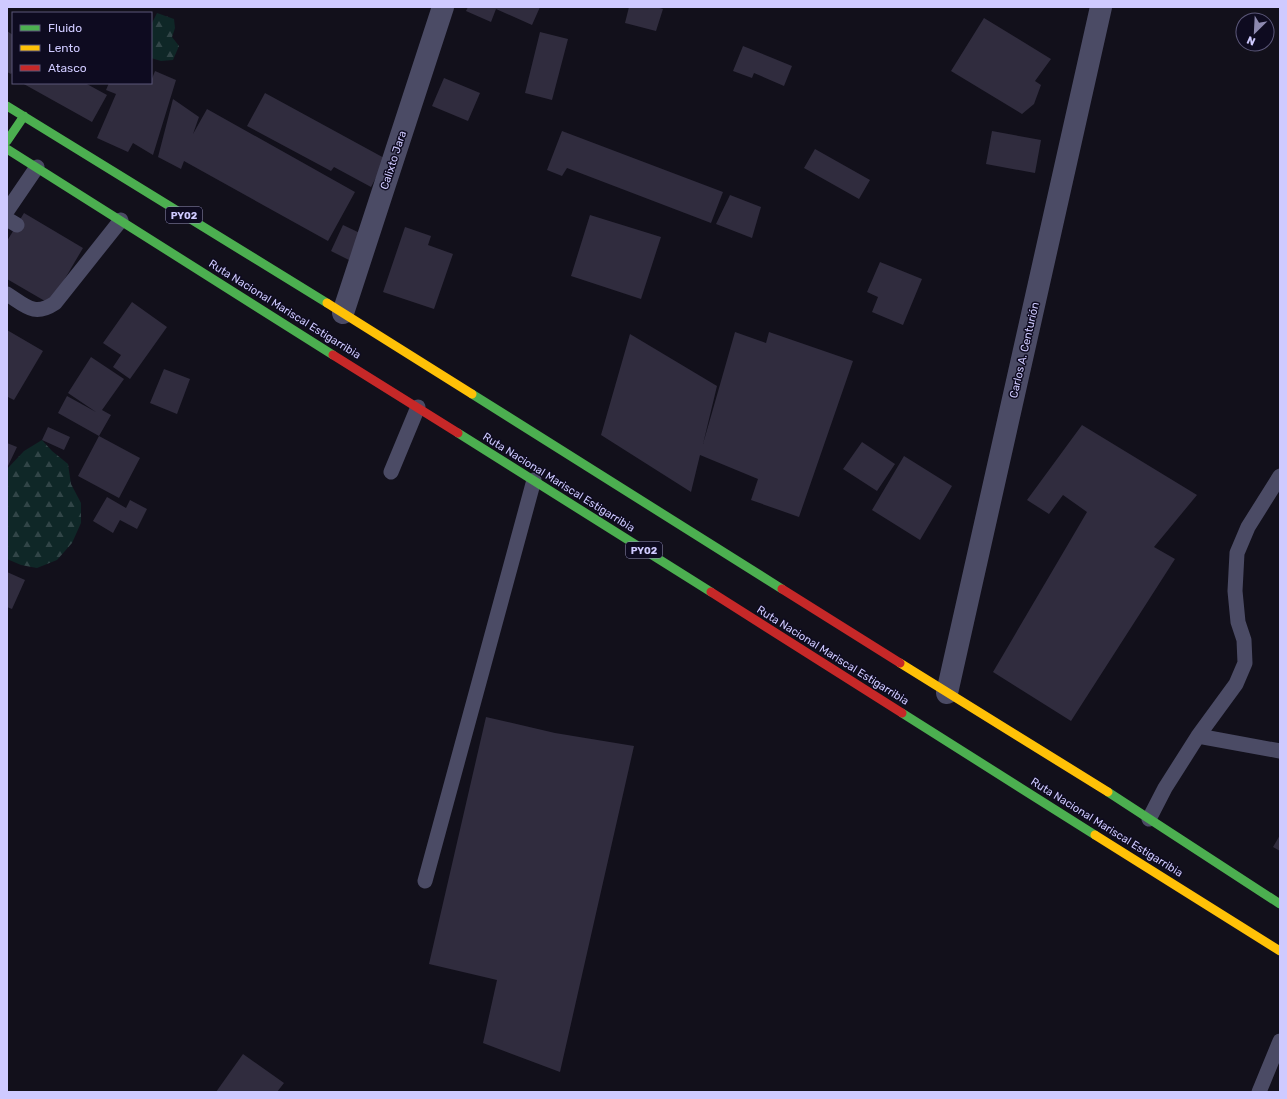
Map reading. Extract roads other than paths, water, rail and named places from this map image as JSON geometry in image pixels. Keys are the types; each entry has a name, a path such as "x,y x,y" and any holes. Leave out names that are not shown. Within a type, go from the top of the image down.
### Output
{"main road":[{"name":"PY02","path":"7,106 343,313 1149,819 1280,904"},
{"path":"7,141 24,116"},
{"name":"Ruta Nacional Mariscal Estigarribia","path":"7,148 1280,951"}],"street":[{"name":"Calixto Jara","path":"343,313 443,7"},
{"name":"Carlos A. Centurión","path":"947,693 1101,7"}],"lane":[{"path":"7,211 37,167"},
{"path":"7,294 30,308 39,310 46,309 56,303 79,265 121,220"},
{"path":"391,472 418,407"},
{"path":"1149,819 1165,788 1198,736 1236,684 1245,663 1244,640 1238,622 1235,591 1237,553 1248,527 1280,476"},
{"path":"425,881 534,480"},
{"path":"1198,736 1280,751"},
{"path":"1259,1092 1280,1041"}]}
